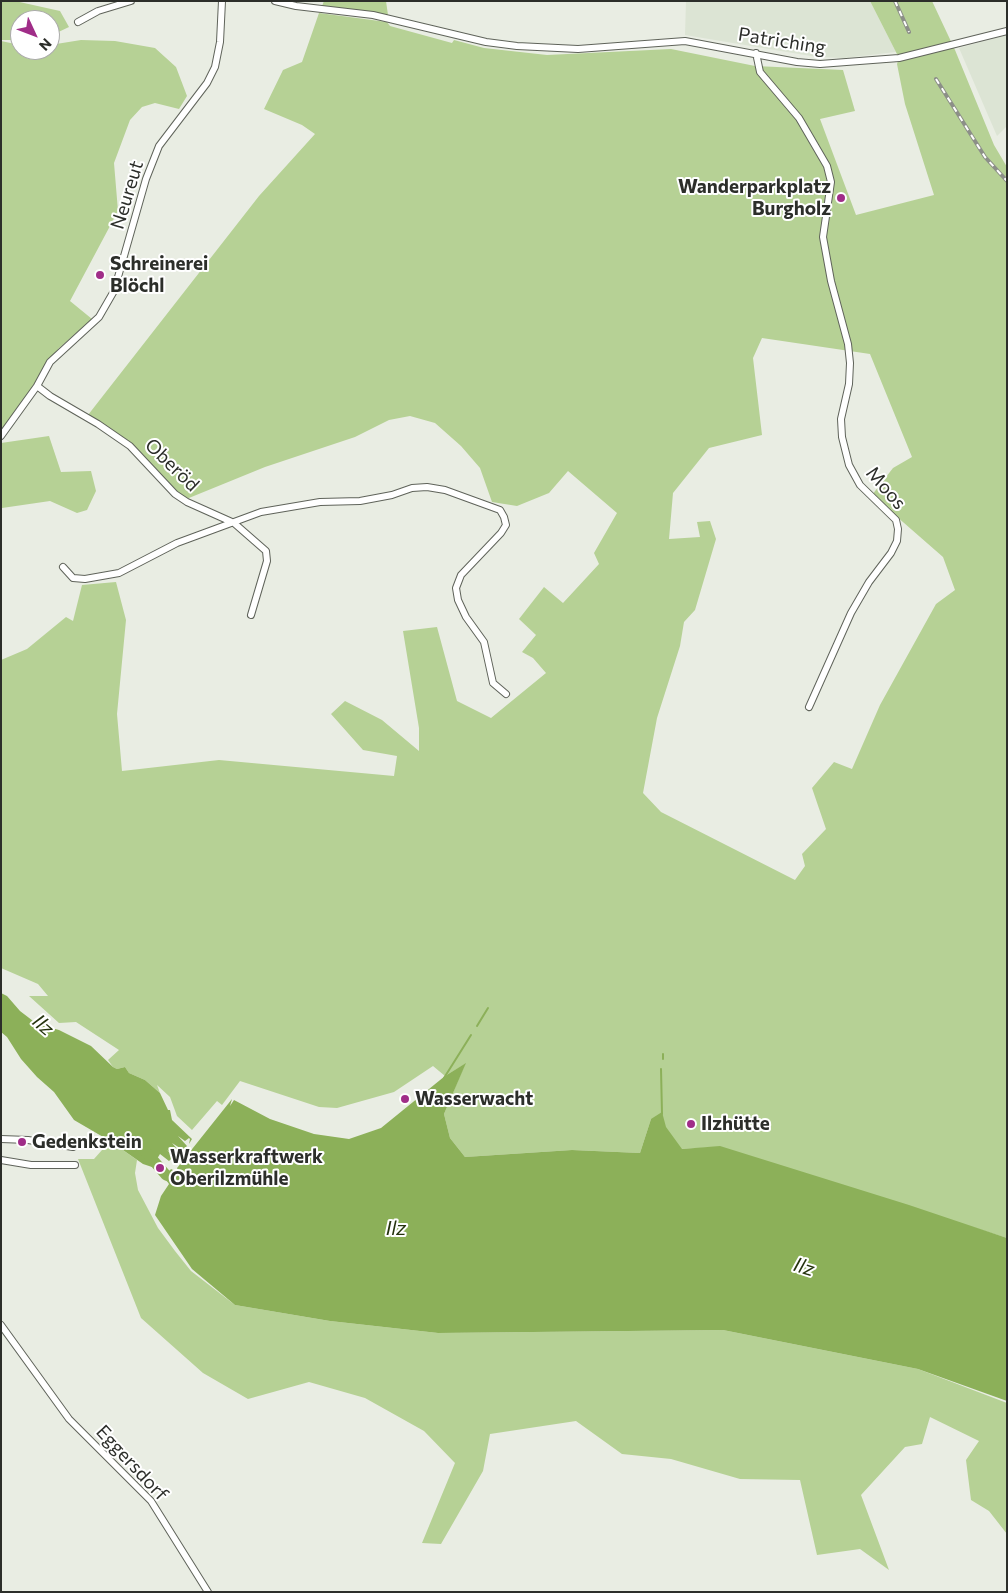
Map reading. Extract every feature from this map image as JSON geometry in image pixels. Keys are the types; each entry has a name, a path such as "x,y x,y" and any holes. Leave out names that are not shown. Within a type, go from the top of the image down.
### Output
{"street":[{"path":"78,22 98,11 131,1"},
{"name":"Neureut","path":"37,386 50,362 98,317 112,296 146,179 159,146 207,84 215,68 219,47 222,1"},
{"name":"Patriching","path":"275,1 296,6 373,15 486,42 550,49 685,41 805,63 852,63 899,58 1007,31"},
{"name":"Moos","path":"756,54 760,72 799,118 827,166 831,182 823,237 831,281 848,344 850,363 849,384 841,419 842,437 849,465 857,479 896,520 898,529 897,540 891,553 869,582 851,613 809,708"},
{"path":"1,436 20,414 37,386"},
{"name":"Oberöd","path":"37,386 130,446 175,494 234,523 266,551 266,562 251,615"},
{"path":"63,568 73,578 85,579 119,573 176,543 261,512 320,502 360,501 392,495 412,488 427,487 445,490 500,510 506,525 462,575 456,588 458,600 466,617 484,642 493,683 506,694"},
{"path":"1,1139 28,1140 73,1147"},
{"path":"1,1160 31,1165 75,1165"},
{"name":"Eggersdorf","path":"1,1325 44,1386 84,1434 151,1501 208,1592"}],"shaded area":[{"path":"1,1 15,1 56,10 10,10 10,40 1,40"},
{"path":"324,1 386,1 388,15 322,6"},
{"path":"686,1 870,1 896,52 844,58 817,57 685,35"},
{"path":"870,1 932,1 955,50 994,145 1007,167 1007,1238 720,1147 681,1149 651,1119 640,1153 572,1150 465,1157 450,1138 444,1114 465,1064 445,1076 433,1066 394,1092 337,1108 319,1107 240,1081 222,1105 217,1101 192,1130 177,1116 170,1097 157,1085 160,1093 145,1080 129,1073 125,1067 117,1069 113,1067 108,1060 119,1050 76,1022 59,1023 29,996 48,996 38,984 1,968 1,660 27,649 66,617 73,621 82,585 116,582 126,620 117,714 122,771 219,760 394,776 397,756 363,750 331,714 345,701 382,720 419,751 419,728 403,631 437,627 457,701 491,718 546,673 533,658 522,652 536,635 519,619 544,587 563,603 599,564 594,553 617,513 568,471 549,493 517,506 492,502 480,468 461,446 435,423 410,416 389,420 355,437 265,467 184,500 142,458 88,415 259,196 315,134 302,125 264,109 283,70 302,62 319,13 387,22 390,26 452,43 454,40 484,48 547,55 671,49 755,66 843,70 855,111 820,119 856,215 934,195 905,104 897,64 899,58","holes":["762,338 870,354 912,457 893,468 872,495 943,557 955,590 936,604 880,705 852,769 834,762 812,788 826,829 802,854 805,866 795,880 661,812 643,793 657,718 680,646 684,622 695,610 716,539 710,521 697,522 700,537 669,539 673,493 709,448 762,435 753,358"]},
{"path":"60,11 69,27 60,31"},
{"path":"1007,35 1007,126 997,136 959,48"},
{"path":"81,40 115,41 155,48 176,67 187,96 179,109 155,103 142,107 130,120 114,163 118,211 70,301 92,319 58,349 57,354 1,436 1,41 10,43 10,60 60,60 60,43"},
{"path":"49,436 61,472 91,471 96,491 87,510 77,513 50,501 2,508 1,443"},
{"path":"110,1141 137,1160 135,1173 138,1190 158,1228 175,1251 191,1271 235,1305 330,1321 438,1333 723,1330 918,1369 1007,1403 1007,1534 989,1511 971,1500 966,1460 979,1441 930,1417 922,1444 905,1447 861,1495 889,1570 860,1549 817,1555 800,1480 740,1479 671,1459 622,1454 576,1421 490,1434 483,1471 441,1544 422,1543 455,1463 424,1431 365,1398 309,1382 248,1399 203,1373 141,1318 78,1159 94,1159"}],"water":[{"path":"1,993 7,996 20,1011 37,1024 59,1030 91,1046 113,1067 117,1069 125,1067 129,1073 145,1080 160,1093 168,1110 170,1110 172,1120 192,1139 189,1144 189,1138 185,1141 178,1136 187,1146 183,1150 172,1143 181,1153 177,1157 178,1151 174,1155 167,1150 176,1159 172,1164 172,1158 169,1161 160,1154 152,1167 143,1164 110,1141 74,1120 54,1092 21,1059 7,1037 1,1032"},
{"name":"Ilz","path":"466,1063 444,1114 450,1138 465,1157 572,1150 640,1153 651,1119 662,1112 666,1127 682,1149 720,1146 909,1205 1007,1238 1007,1401 918,1369 723,1330 438,1333 330,1321 235,1305 192,1269 155,1215 161,1196 169,1184 164,1177 171,1169 179,1173 177,1168 232,1099 230,1106 234,1100 270,1119 314,1134 349,1139 381,1128 445,1076"}],"waterway":[{"path":"477,1026 488,1008"},
{"path":"444,1078 471,1035"},
{"path":"663,1054 663,1059"},
{"path":"661,1069 662,1114"},
{"name":"Ilz","path":"146,1152 166,1175 178,1180"}],"railway":[{"path":"895,1 909,32"},
{"path":"936,79 985,157 1007,181"}],"place":[{"name":"Wanderparkplatz Burgholz","path":"841,198"},
{"name":"Schreinerei Blöchl","path":"100,275"},
{"name":"Wasserwacht","path":"405,1099"},
{"name":"Ilzhütte","path":"691,1124"},
{"name":"Gedenkstein","path":"22,1142"},
{"name":"Wasserkraftwerk Oberilzmühle","path":"160,1168"}]}
